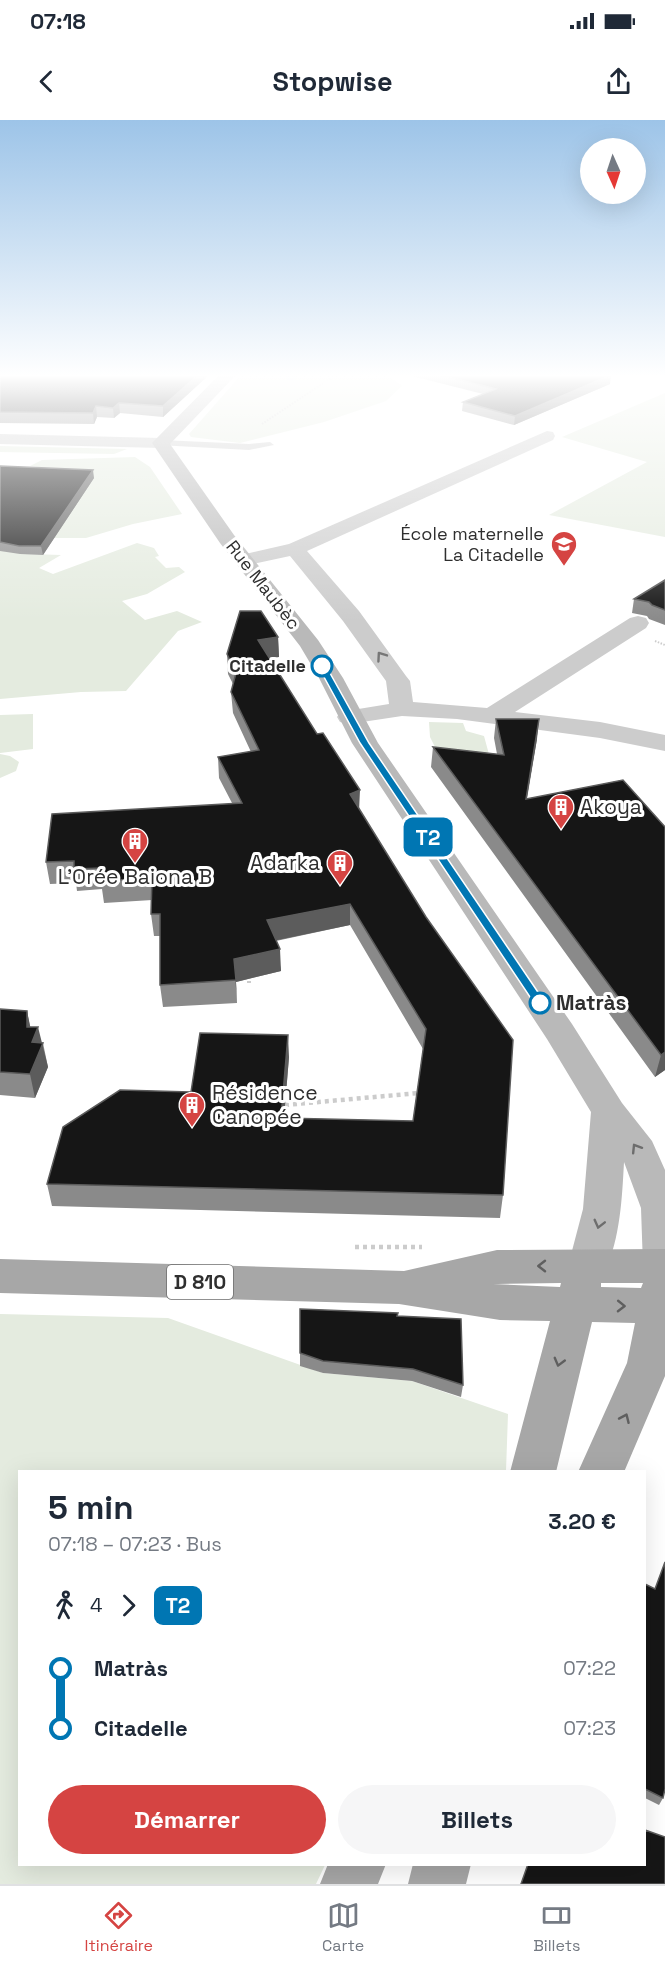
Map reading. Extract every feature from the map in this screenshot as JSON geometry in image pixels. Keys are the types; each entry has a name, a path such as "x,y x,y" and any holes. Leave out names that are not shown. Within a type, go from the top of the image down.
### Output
{"main road":[{"name":"Rue Maubèc","path":"170,456 244,560 290,617 332,679 349,717 560,1032 609,1112 639,1151 660,1208 663,1286"},
{"path":"534,1470 602,1209 609,1112"},
{"name":"D 810","path":"0,1276 399,1287 500,1303 581,1286 663,1286"},
{"path":"602,1470 650,1363 663,1286"},
{"path":"349,1884 356,1866"},
{"path":"437,1884 442,1866"}],"street":[{"path":"244,560 295,549 503,456"},
{"path":"295,549 347,611 398,681 402,709"},
{"path":"492,716 638,623"},
{"path":"349,717 402,709 492,716 593,729 665,743"}],"path":[{"path":"248,972 249,983"},
{"path":"285,1106 419,1093"}],"shaded area":[{"path":"628,456 665,456 665,537 549,515 647,462"},
{"path":"135,457 150,467 182,514 133,524 86,538 38,538 30,554 61,555 39,568 53,574 137,543 154,548 159,556 155,557 166,568 179,567 185,572 147,594 122,601 145,620 177,611 202,622 178,631 126,691 81,692 0,699 0,491 66,470 30,466 42,460"},
{"path":"33,714 33,749 0,753 0,715"},
{"path":"429,722 463,723 466,731 484,736 490,758 439,755 430,737"},
{"path":"0,754 10,756 19,762 16,771 0,778"},
{"path":"0,1314 168,1318 323,1373 412,1381 508,1414 506,1470 18,1470 18,1866 325,1866 316,1884 0,1884"}],"building":[{"path":"0,466 93,470 41,546 19,546 0,542"},
{"path":"665,580 665,610 649,602 634,599"},
{"path":"240,611 261,611 278,637 258,640 317,734 323,733 360,790 350,794 426,917 513,1040 503,1195 47,1184 63,1127 120,1090 191,1092 200,1033 288,1035 281,1118 413,1121 426,1029 350,904 267,920 280,949 234,959 236,980 160,985 160,914 151,914 152,878 100,881 101,868 74,869 74,861 46,862 52,814 242,803 218,757 259,750 231,692 236,673 227,654"},
{"path":"496,719 539,719 526,799 623,780 665,827 665,1052 661,1055 433,747 504,755"},
{"path":"0,1009 27,1011 27,1027 38,1027 32,1042 43,1043 30,1074 0,1072"},
{"path":"300,1309 398,1313 397,1316 461,1319 463,1385 413,1369 323,1361 300,1353"},
{"path":"665,1562 665,1789 663,1798 646,1790 646,1584 655,1589"},
{"path":"646,1830 665,1837 665,1884 521,1884 527,1866 646,1866"}],"bus line":[{"name":"T2","path":"322,666 332,679 349,717 365,743 540,1003"}],"place":[{"name":"École maternelle La Citadelle","path":"564,567"},
{"name":"Citadelle","path":"322,666"},
{"name":"Akoya","path":"561,830"},
{"name":"L'Orée Baiona B","path":"135,864"},
{"name":"Adarka","path":"340,886"},
{"name":"Matràs","path":"540,1003"},
{"name":"Résidence Canopée","path":"192,1128"}]}
